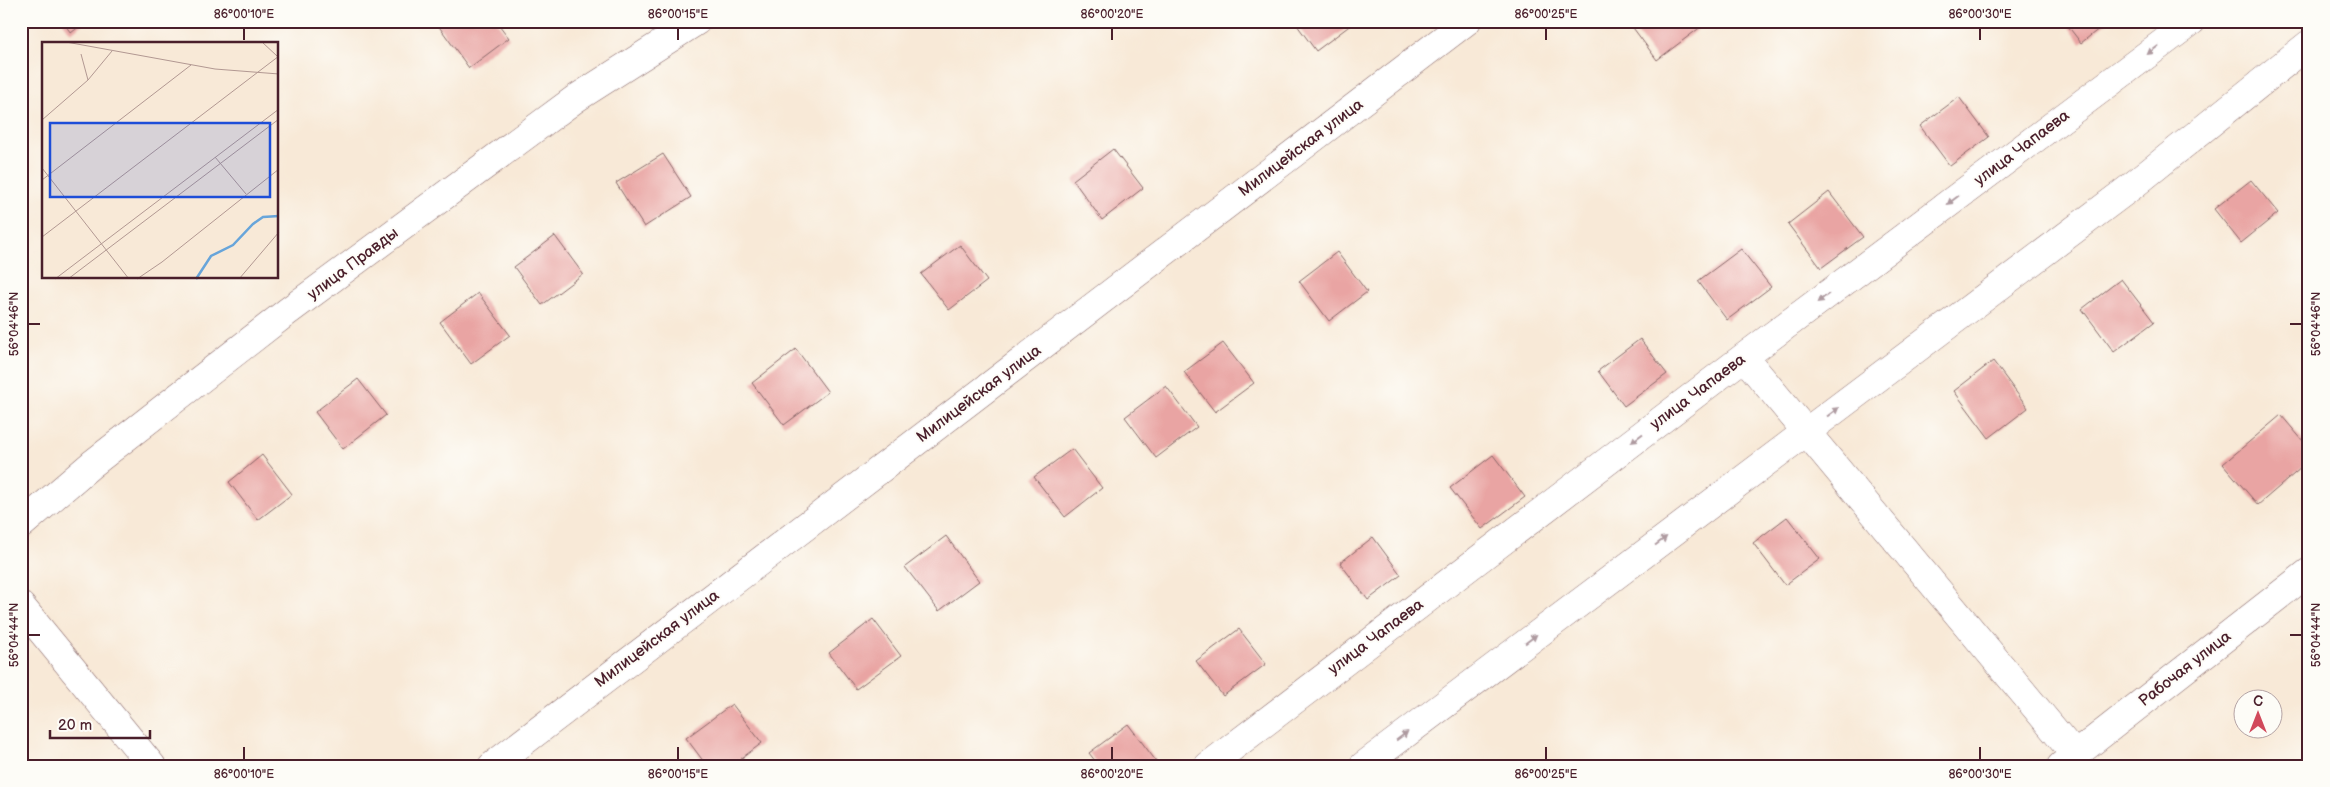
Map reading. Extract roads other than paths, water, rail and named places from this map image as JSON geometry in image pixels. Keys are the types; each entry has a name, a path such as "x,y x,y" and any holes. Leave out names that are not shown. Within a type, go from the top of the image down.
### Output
{"street":[{"name":"улица Правды","path":"21,525 92,464 287,312 575,100 697,21"},
{"name":"Милицейская улица","path":"492,766 1467,21"},
{"name":"улица Чапаева","path":"1208,766 1744,357 2192,21"},
{"path":"1363,766 2131,187 2309,44"},
{"path":"1744,357 1807,431 2068,760"},
{"name":"Рабочая улица","path":"2068,760 2309,572"},
{"path":"21,606 152,766"}]}
